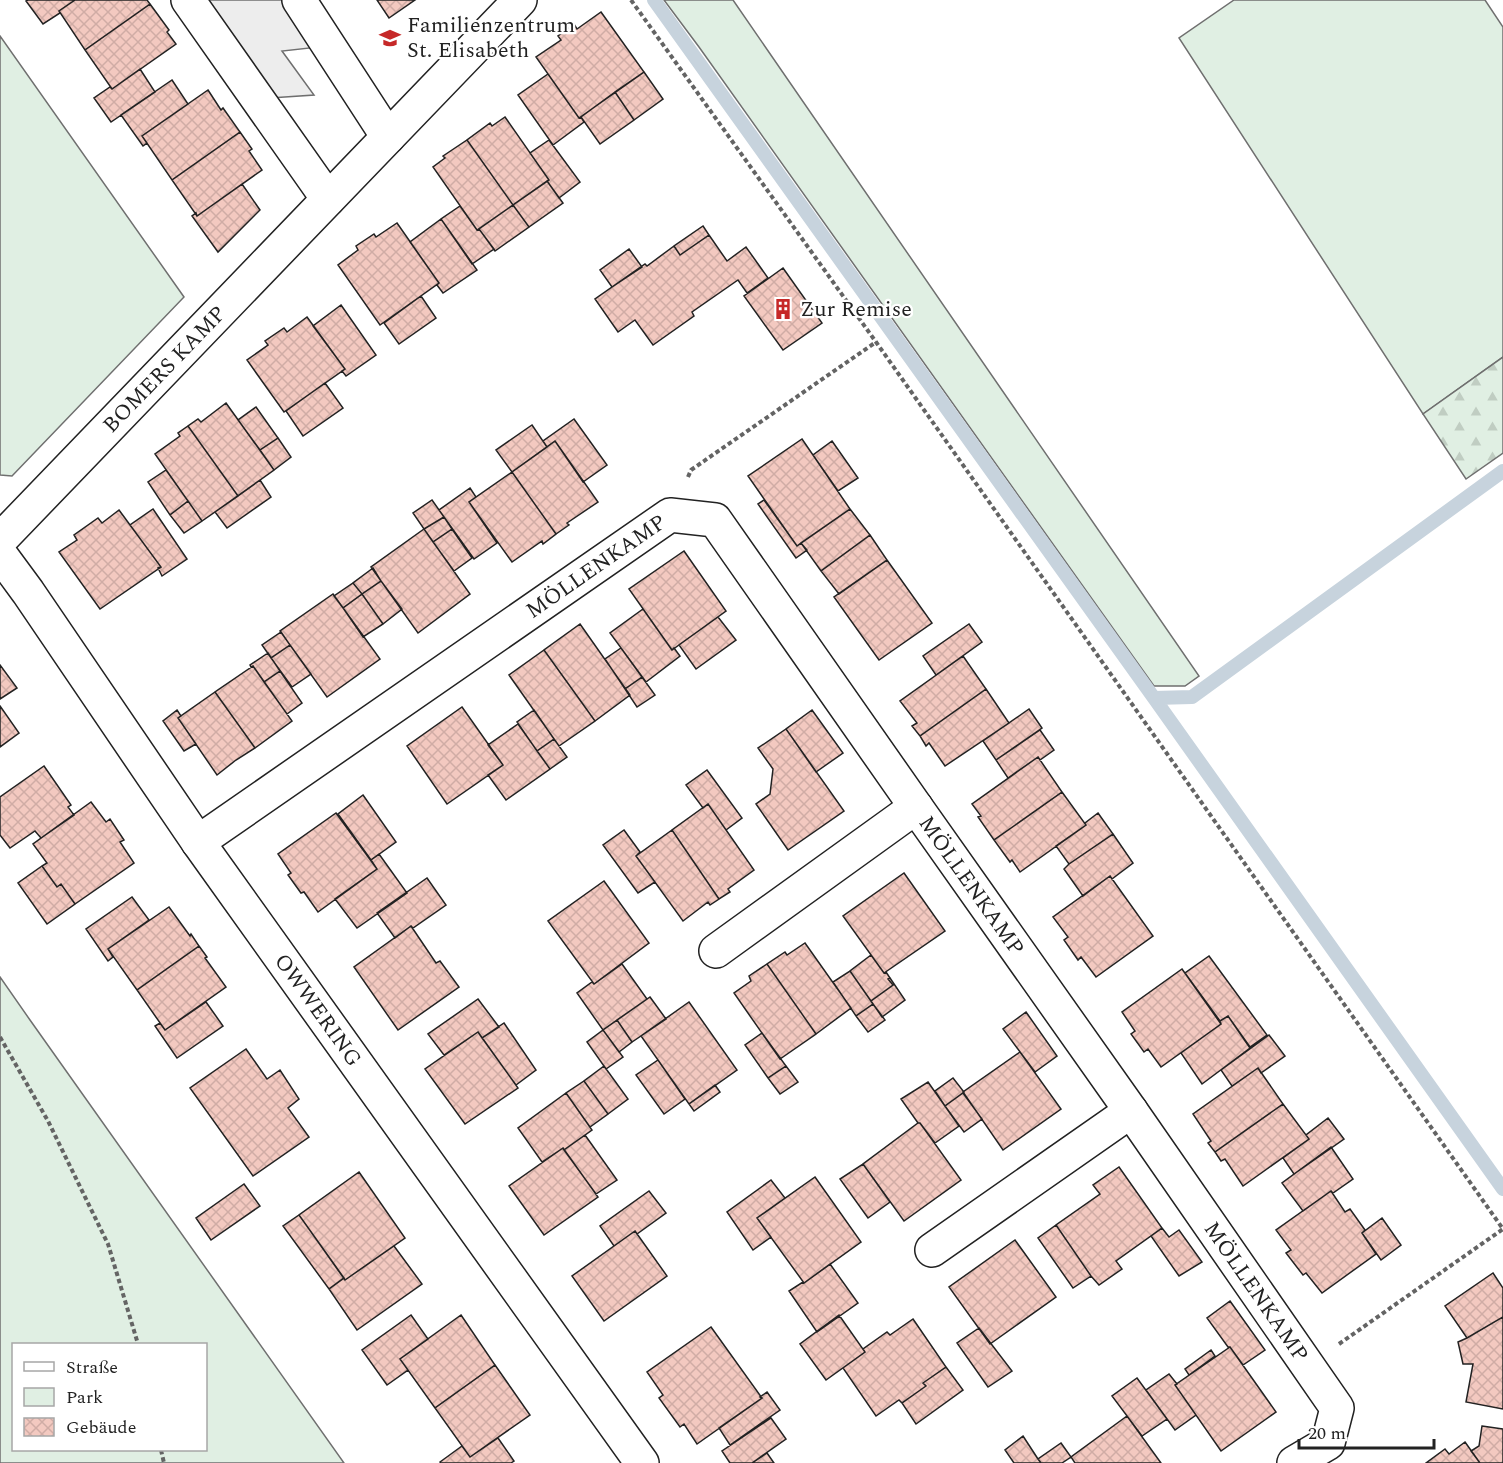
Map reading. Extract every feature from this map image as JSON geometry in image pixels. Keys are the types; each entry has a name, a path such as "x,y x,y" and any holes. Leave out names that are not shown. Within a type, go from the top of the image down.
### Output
{"street":[{"path":"188,0 328,199"},
{"path":"299,0 388,136"},
{"name":"BOMERS KAMP","path":"0,540 520,0"},
{"name":"MÖLLENKAMP","path":"198,842 670,514 715,520 1337,1408 1328,1443 1294,1463"},
{"name":"OWWERING","path":"0,554 198,842 642,1463"},
{"name":"MÖLLENKAMP","path":"716,951 916,807"},
{"path":"932,1250 1131,1111"}],"path":[{"path":"632,0 1503,1229 1308,1366"},
{"path":"670,514 691,470 876,342"},
{"path":"0,1037 48,1121 108,1244 138,1343"}],"green space":[{"path":"664,0 733,0 1199,676 1185,686 1154,686"},
{"path":"1234,0 1485,0 1503,27 1503,357 1423,414 1179,38"},
{"path":"0,36 184,297 12,476 0,475"},
{"path":"1503,357 1503,453 1466,479 1423,414"},
{"path":"0,977 344,1463 0,1463"}],"shaded area":[{"path":"203,0 286,0 319,47 282,51 314,95 270,98"}],"building":[{"path":"75,0 43,24 26,1"},
{"path":"75,0 147,0 150,4 85,50 59,11"},
{"path":"377,0 415,0 389,18"},
{"path":"150,4 176,44 112,89 85,50"},
{"path":"601,12 644,72 579,118 536,57 561,40 558,36 574,24 577,29"},
{"path":"140,69 155,92 111,122 94,98 110,87 112,89"},
{"path":"644,72 663,99 634,120 615,92"},
{"path":"548,74 584,122 553,145 518,95"},
{"path":"172,80 188,104 142,136 147,143 143,146 121,115"},
{"path":"208,90 240,132 172,180 142,136"},
{"path":"615,92 634,120 600,144 581,117"},
{"path":"505,117 549,180 513,205 467,140 490,123 492,126"},
{"path":"240,132 252,149 249,151 262,170 197,216 172,180"},
{"path":"467,140 513,205 477,230 433,167 445,158 443,156"},
{"path":"549,140 580,182 559,198 530,153"},
{"path":"547,181 563,203 529,227 513,205"},
{"path":"242,184 260,210 218,252 192,216 196,213 197,216"},
{"path":"513,205 529,227 495,251 479,229"},
{"path":"460,206 494,249 472,264 441,219"},
{"path":"441,219 477,270 443,293 437,285 439,283 410,242"},
{"path":"397,223 439,283 380,325 338,265 358,250 356,246 374,234 376,237"},
{"path":"703,226 709,235 680,255 674,246"},
{"path":"709,235 727,261 746,247 768,278 747,293 738,280 692,312 694,316 653,345 635,320 618,332 595,299 674,246 680,255"},
{"path":"629,249 642,267 612,287 600,270"},
{"name":"Zur Remise","path":"783,268 822,323 783,350 744,296"},
{"path":"421,296 436,318 399,344 384,323"},
{"path":"341,305 376,355 346,376 342,371 345,369 313,326"},
{"path":"307,317 345,369 284,412 247,360 268,345 265,341 284,328 287,332"},
{"path":"325,383 343,408 303,436 286,411"},
{"path":"226,403 274,470 238,496 188,426 198,419 201,422"},
{"path":"256,407 278,438 260,450 238,420"},
{"path":"574,419 607,465 583,482 555,441 547,447 543,441"},
{"path":"532,425 547,447 512,472 496,450"},
{"path":"188,426 238,496 202,521 155,454 180,436 178,433"},
{"path":"278,438 291,457 274,470 260,450"},
{"path":"802,439 850,509 797,546 748,476"},
{"path":"555,441 598,502 567,523 569,525 556,534 512,472"},
{"path":"832,441 858,478 838,491 813,455"},
{"path":"166,470 188,501 170,515 148,482"},
{"path":"512,472 556,534 512,562 469,502"},
{"path":"260,480 271,497 227,528 215,512"},
{"path":"470,488 476,497 469,502 497,543 474,559 439,510"},
{"path":"432,500 444,517 424,529 413,513"},
{"path":"764,500 797,546 801,543 807,550 796,558 758,504"},
{"path":"188,501 202,521 184,533 170,515"},
{"path":"153,509 187,559 162,576 158,568 161,567 130,525"},
{"path":"850,509 870,535 821,571 801,543"},
{"path":"119,510 161,567 100,609 59,552 77,540 74,535 98,518 102,523"},
{"path":"444,517 452,529 433,542 424,529"},
{"path":"424,529 470,594 418,633 371,567"},
{"path":"452,529 472,558 454,571 433,542"},
{"path":"870,535 887,560 839,594 821,571"},
{"path":"684,551 726,611 672,650 629,589"},
{"path":"887,560 932,623 879,660 834,597"},
{"path":"373,568 381,581 362,594 353,583"},
{"path":"381,581 402,609 383,624 362,594"},
{"path":"353,583 362,594 343,608 334,596"},
{"path":"333,594 380,659 327,697 280,631"},
{"path":"362,594 383,624 363,637 343,608"},
{"path":"643,609 672,650 674,648 680,656 646,682 610,633"},
{"path":"718,617 736,640 696,669 679,645"},
{"path":"580,624 630,695 595,721 544,650"},
{"path":"969,624 982,642 936,675 923,656"},
{"path":"281,632 290,645 271,658 262,645"},
{"path":"290,645 311,674 292,687 271,658"},
{"path":"621,648 642,677 625,689 605,659"},
{"path":"544,650 595,721 559,746 509,675"},
{"path":"268,653 280,671 264,682 250,665"},
{"path":"963,656 986,689 920,736 912,726 917,723 900,701"},
{"path":"0,665 17,688 0,699"},
{"path":"253,666 292,721 255,748 215,692"},
{"path":"280,671 302,703 287,714 264,682"},
{"path":"642,677 655,695 637,707 625,689"},
{"path":"986,689 1009,723 945,766 929,743 926,746 920,736"},
{"path":"215,692 255,748 217,775 178,718"},
{"path":"0,706 19,733 0,747"},
{"path":"462,707 503,765 447,804 407,746"},
{"path":"1029,709 1042,728 996,760 983,741"},
{"path":"177,710 181,716 178,718 196,744 184,751 163,721"},
{"path":"534,710 554,739 537,751 517,722"},
{"path":"812,710 843,753 816,772 786,729"},
{"path":"518,724 550,769 506,800 488,775 503,765 488,745"},
{"path":"786,729 844,811 788,850 756,804 770,794 773,769 758,748"},
{"path":"1040,730 1054,750 1040,760 1038,757 1008,778 996,760"},
{"path":"554,739 567,757 550,769 537,751"},
{"path":"1038,757 1062,792 994,840 972,804"},
{"path":"44,766 71,805 68,807 74,815 41,838 35,831 10,848 0,835 0,797"},
{"path":"707,770 742,818 726,830 708,804 703,808 686,785"},
{"path":"1062,792 1086,825 1020,872 994,840"},
{"path":"363,795 396,842 371,860 338,814"},
{"path":"91,802 106,822 110,819 124,840 120,842 134,863 75,904 61,884 57,887 42,866 47,863 33,844"},
{"path":"708,804 754,870 728,889 730,892 719,899 672,830"},
{"path":"336,813 377,869 318,912 288,875 291,873 278,854"},
{"path":"1098,813 1113,834 1069,864 1056,846 1086,825 1085,823"},
{"path":"624,830 640,852 636,856 655,882 638,893 603,845"},
{"path":"672,830 719,899 710,905 708,902 683,921 636,856"},
{"path":"1113,834 1133,863 1112,879 1110,876 1083,896 1064,869"},
{"path":"379,854 407,893 357,928 335,899 377,869 371,860"},
{"path":"42,866 57,887 61,884 75,904 47,924 18,883"},
{"path":"904,873 945,931 884,973 843,916"},
{"path":"1110,876 1153,936 1096,977 1081,957 1078,960 1064,940 1068,937 1053,917"},
{"path":"427,878 446,905 395,938 377,913"},
{"path":"604,881 649,943 594,984 548,921"},
{"path":"132,897 149,920 108,949 113,957 108,961 86,929"},
{"path":"169,907 199,946 137,990 108,949"},
{"path":"411,926 436,963 440,961 459,987 398,1030 354,967"},
{"path":"805,943 851,1008 816,1034 767,964"},
{"path":"199,946 226,987 165,1030 137,990"},
{"path":"871,955 884,973 886,972 893,985 871,1001 850,971"},
{"path":"1209,956 1267,1035 1250,1047 1228,1016 1220,1021 1185,973"},
{"path":"622,964 647,999 603,1030 577,993"},
{"path":"767,964 816,1034 780,1059 734,993 751,981 749,976"},
{"path":"1182,969 1221,1024 1161,1067 1148,1049 1144,1052 1131,1034 1135,1031 1122,1012"},
{"path":"850,971 873,1004 856,1016 833,982"},
{"path":"890,978 905,1000 882,1017 871,1001 893,985 888,979"},
{"path":"650,997 666,1019 632,1042 617,1020"},
{"path":"478,999 499,1027 482,1038 478,1032 444,1055 428,1034"},
{"path":"206,1002 223,1026 177,1058 155,1026 160,1023 165,1030"},
{"path":"689,1002 737,1070 689,1104 641,1036"},
{"path":"873,1004 885,1020 868,1032 856,1016"},
{"path":"1026,1012 1057,1056 1035,1072 1003,1029"},
{"path":"1228,1016 1250,1048 1202,1084 1181,1053 1221,1024 1220,1021"},
{"path":"617,1020 632,1042 619,1052 603,1030"},
{"path":"504,1023 536,1070 516,1085 482,1038"},
{"path":"603,1030 623,1057 606,1069 587,1042"},
{"path":"478,1032 518,1088 465,1124 425,1069"},
{"path":"762,1033 786,1066 768,1078 745,1045"},
{"path":"1269,1035 1285,1056 1261,1073 1258,1068 1232,1086 1221,1070"},
{"path":"246,1049 267,1079 280,1070 299,1099 288,1108 309,1137 253,1176 190,1088"},
{"path":"1020,1052 1061,1109 1003,1150 963,1092"},
{"path":"658,1060 685,1099 664,1114 636,1075"},
{"path":"604,1066 628,1099 608,1114 584,1081"},
{"path":"786,1066 798,1082 780,1094 768,1078"},
{"path":"1258,1068 1283,1104 1215,1152 1208,1143 1211,1141 1193,1114"},
{"path":"953,1078 964,1092 945,1106 935,1091"},
{"path":"584,1081 608,1114 590,1127 566,1093"},
{"path":"928,1082 959,1126 935,1143 901,1099"},
{"path":"715,1085 720,1092 694,1111 689,1104"},
{"path":"566,1093 592,1130 542,1162 518,1128"},
{"path":"963,1093 982,1119 964,1132 945,1106"},
{"path":"1283,1104 1309,1139 1243,1186 1225,1159 1221,1161 1215,1152"},
{"path":"1328,1118 1344,1139 1294,1174 1283,1158 1309,1139 1306,1135"},
{"path":"918,1123 961,1180 904,1221 863,1164"},
{"path":"585,1135 617,1180 596,1194 564,1150"},
{"path":"1331,1147 1353,1179 1303,1211 1282,1183"},
{"path":"563,1148 598,1197 544,1235 509,1186"},
{"path":"863,1164 890,1202 868,1218 840,1179"},
{"path":"1119,1167 1162,1228 1116,1261 1122,1269 1099,1285 1056,1225 1100,1194 1093,1185"},
{"path":"359,1172 405,1238 345,1280 299,1215"},
{"path":"815,1177 861,1242 804,1283 757,1218"},
{"path":"771,1180 785,1198 757,1218 771,1237 753,1250 727,1212"},
{"path":"244,1184 260,1206 211,1240 196,1218"},
{"path":"649,1191 666,1213 637,1234 635,1231 614,1246 600,1226"},
{"path":"1331,1191 1345,1212 1350,1209 1365,1230 1362,1233 1376,1254 1322,1293 1306,1273 1303,1275 1286,1253 1291,1250 1276,1230"},
{"path":"299,1215 344,1278 329,1289 283,1226"},
{"path":"1382,1218 1401,1245 1381,1260 1362,1233"},
{"path":"1056,1225 1091,1276 1073,1288 1038,1238"},
{"path":"1162,1228 1169,1237 1179,1230 1202,1262 1179,1276 1151,1236"},
{"path":"635,1231 667,1276 604,1321 572,1276"},
{"path":"1015,1240 1056,1297 990,1344 949,1287"},
{"path":"394,1246 422,1284 357,1330 329,1289"},
{"path":"830,1264 858,1303 817,1332 789,1291"},
{"path":"1493,1273 1503,1288 1503,1317 1467,1338 1445,1306"},
{"path":"1230,1301 1265,1350 1243,1365 1207,1318"},
{"path":"411,1315 428,1339 400,1359 408,1370 387,1385 362,1350"},
{"path":"461,1315 495,1365 435,1408 400,1359"},
{"path":"839,1315 865,1352 826,1380 800,1344"},
{"path":"1503,1317 1503,1409 1466,1402 1473,1364 1463,1364 1458,1342"},
{"path":"913,1319 946,1367 923,1383 926,1386 902,1403 899,1400 876,1416 843,1368 865,1352 863,1349 887,1332 890,1335"},
{"path":"711,1327 762,1398 697,1444 684,1424 680,1427 659,1398 663,1395 647,1372"},
{"path":"979,1328 1012,1371 988,1387 957,1343"},
{"path":"1230,1347 1276,1412 1221,1451 1175,1385"},
{"path":"1211,1350 1215,1356 1189,1375 1185,1369"},
{"path":"495,1365 530,1415 470,1457 435,1408"},
{"path":"946,1367 963,1390 916,1424 902,1403 926,1386 923,1383"},
{"path":"1169,1374 1196,1415 1175,1430 1146,1390"},
{"path":"1137,1378 1167,1419 1142,1436 1112,1396"},
{"path":"767,1392 780,1410 730,1445 719,1428"},
{"path":"1127,1416 1161,1463 1075,1463 1071,1457"},
{"path":"771,1418 786,1439 752,1463 730,1463 722,1451"},
{"path":"1482,1426 1503,1429 1503,1463 1480,1463 1471,1451 1479,1446"},
{"path":"1023,1436 1041,1463 1014,1463 1005,1450"},
{"path":"498,1438 514,1461 511,1463 440,1462 462,1446 470,1457"},
{"path":"1465,1442 1480,1463 1426,1463 1445,1449 1449,1454"},
{"path":"1061,1443 1071,1457 1062,1463 1041,1463 1038,1459"},
{"path":"767,1453 774,1463 752,1463"}],"waterway":[{"path":"654,0 1503,1189"},
{"path":"1154,698 1192,697 1503,471"}],"place":[{"name":"Familienzentrum St. Elisabeth","path":"390,38"},
{"name":"Zur Remise","path":"783,309"}]}
